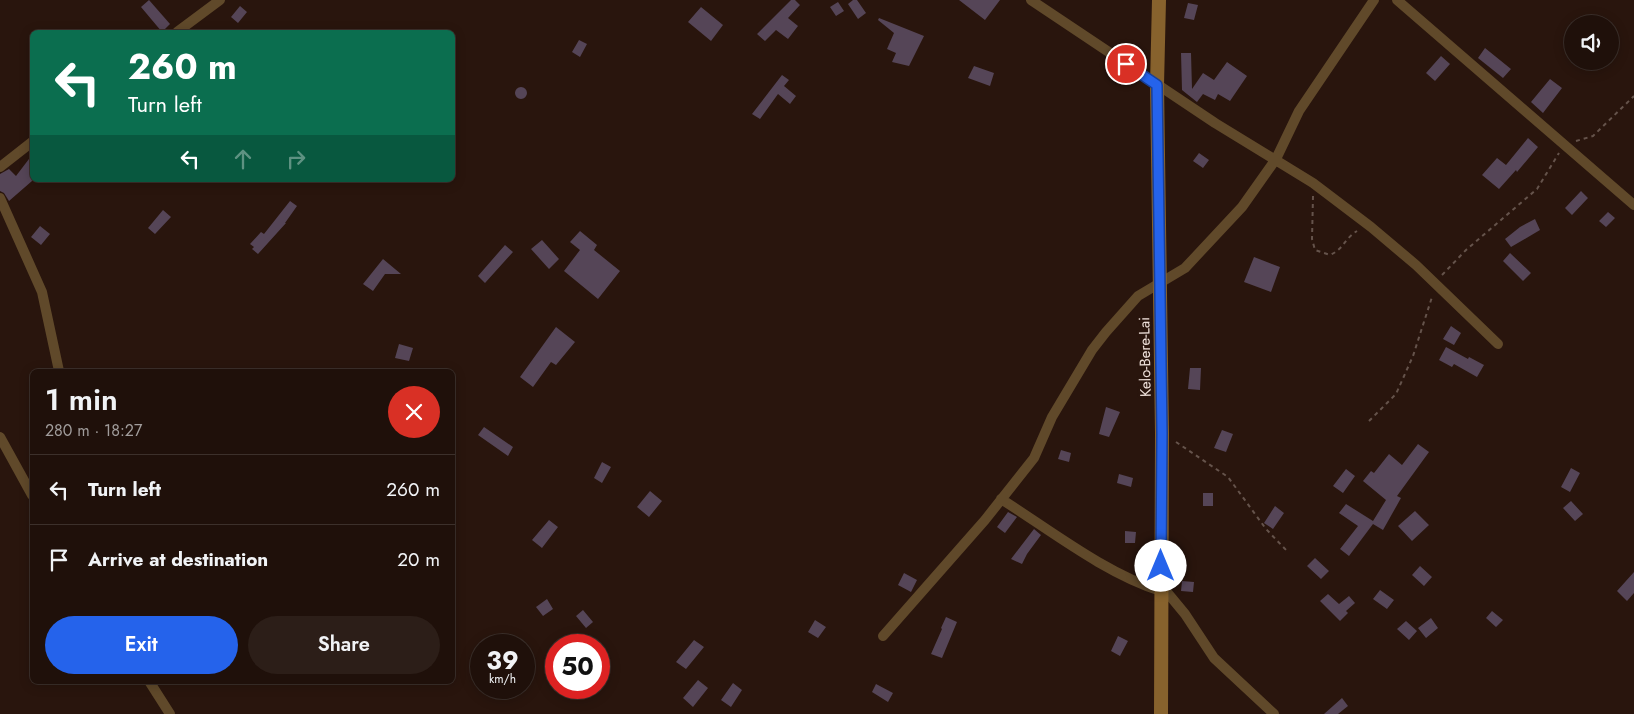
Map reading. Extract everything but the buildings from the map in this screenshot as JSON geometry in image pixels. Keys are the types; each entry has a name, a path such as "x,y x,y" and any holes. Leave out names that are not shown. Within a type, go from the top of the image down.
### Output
{"main road":[{"name":"Kelo-Bere-Lai","path":"1159,0 1157,85 1162,433 1161,714"}],"street":[{"path":"180,30 220,0"},
{"path":"1031,0 1215,123 1276,159 1313,184 1371,227 1435,283 1498,344"},
{"path":"883,636 1034,458 1052,417 1097,344 1138,296 1185,268 1236,214 1276,159 1300,111 1374,0"},
{"path":"1397,0 1634,205"},
{"path":"0,167 30,144"},
{"path":"0,198 42,292 59,369"},
{"path":"0,438 30,491"},
{"path":"1001,499 1100,563 1147,587 1161,588 1185,614 1214,658 1274,714"},
{"path":"151,684 170,714"}],"path":[{"path":"1369,421 1396,394 1414,356 1435,283 1466,250 1537,189 1564,144 1593,136 1634,96"},
{"path":"1313,184 1312,240 1315,250 1330,255 1340,251 1348,238 1355,232 1371,227"},
{"path":"1162,433 1228,477 1266,529 1287,552"}],"route":[{"path":"1126,64 1157,85 1162,433 1161,566"}]}
